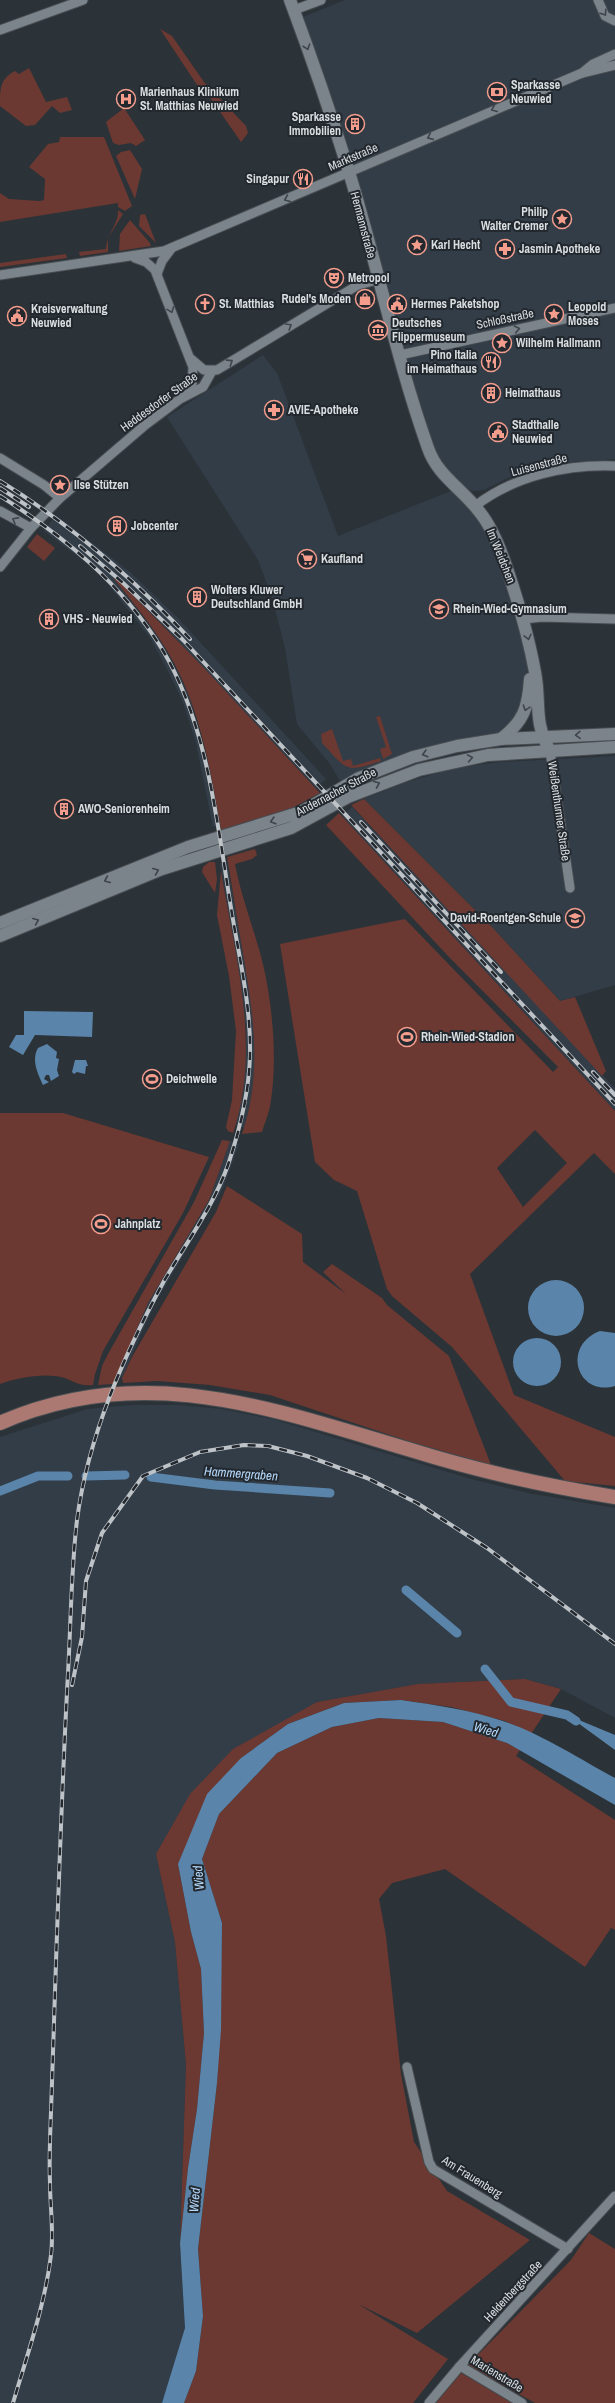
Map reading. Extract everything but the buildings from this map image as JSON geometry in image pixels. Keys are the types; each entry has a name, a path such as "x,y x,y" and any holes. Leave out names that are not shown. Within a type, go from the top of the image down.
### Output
{"main road":[{"path":"0,1423 56,1404 96,1396 137,1393 190,1394 232,1400 278,1410 458,1464 518,1479 615,1497"}],"street":[{"path":"0,30 83,0"},
{"path":"292,5 321,0"},
{"path":"598,0 605,16 615,21"},
{"name":"Hermannstraße","path":"292,5 349,172 377,280 431,455 443,475 475,506"},
{"name":"Marktstraße","path":"582,73 593,64 615,54"},
{"name":"Marktstraße","path":"0,275 132,257 171,249 582,73 615,65"},
{"path":"157,274 162,261 171,249"},
{"path":"132,257 150,264 157,274 191,359 193,380 180,399"},
{"name":"Heddesdorfer Straße","path":"0,567 31,528 60,498 128,438 180,399 203,387 212,371 220,369 358,285 377,280"},
{"name":"Schloßstraße","path":"400,355 615,308"},
{"path":"191,359 200,368 212,371"},
{"path":"0,458 44,485 60,498"},
{"name":"Luisenstraße","path":"475,506 505,486 534,477 574,468 615,466"},
{"name":"Im Weidchen","path":"475,506 485,519 500,550 524,619 532,656 542,736"},
{"path":"0,511 31,528"},
{"path":"524,619 542,617 615,619"},
{"name":"Im Weidchen","path":"506,739 524,713 529,696 532,656"},
{"name":"Andernacher Straße","path":"0,923 188,847 301,812 359,778 378,769 444,749 506,739 542,736 615,734"},
{"name":"Weißenthurmer Straße","path":"542,736 550,751 570,888"},
{"path":"506,739 514,740 515,746 509,753"},
{"name":"Andernacher Straße","path":"0,936 162,869 291,828 348,797 394,778 447,762 509,753 615,747"},
{"name":"Am Frauenberg","path":"407,2067 429,2162 433,2168 568,2249"},
{"name":"Heldenbergstraße","path":"429,2403 460,2366 615,2196"},
{"name":"Marienstraße","path":"460,2366 522,2403"}],"shaded area":[{"path":"345,0 615,0 615,459 556,463 514,475 484,490 471,491 453,477 431,446 303,17"},
{"path":"160,29 172,36 204,82 246,126 248,133 241,142 202,86 199,88"},
{"path":"29,68 46,102 67,97 72,110 60,113 52,106 35,125 26,126 0,106 1,89 6,77 15,71 19,74"},
{"path":"124,108 145,140 136,146 131,143 119,145 113,143 106,122"},
{"path":"60,137 104,137 132,206 125,211 118,207 118,203 0,222 0,193 9,199 44,200 45,179 29,167 48,144 59,142"},
{"path":"130,150 142,169 135,199 116,156 121,152"},
{"path":"118,210 123,214 110,235 117,220"},
{"path":"145,214 156,243 139,226 140,215"},
{"path":"130,220 151,246 119,251 120,234"},
{"path":"108,240 108,252 80,256 79,252 106,249"},
{"path":"66,254 67,258 0,267 0,263"},
{"path":"263,355 277,373 338,536 451,491 477,514 504,570 527,658 528,681 521,713 498,735 357,773 340,781 330,764 297,724 285,648 272,597 258,560 167,417"},
{"path":"56,515 130,572 176,616 326,779 316,788 170,633 118,580 114,579 159,638 180,676 190,699 209,766 221,825 213,827 195,739 182,700 168,671 150,638 108,584 87,563 44,531"},
{"path":"37,534 55,548 44,561 27,547"},
{"path":"114,579 118,580 205,669 320,793 290,809 221,830 206,752 189,695 167,650 142,614"},
{"path":"380,716 392,754 383,759 380,749 386,747 376,717"},
{"path":"332,729 343,761 351,759 353,766 380,758 381,761 353,768 343,764 322,743 321,734"},
{"path":"615,756 615,985 560,1001 492,927 364,799 407,782 454,768 501,762"},
{"path":"364,799 492,927 560,1001 575,997 606,1071 602,1076 351,805"},
{"path":"352,807 615,1088 615,1111 342,816"},
{"path":"339,813 615,1111 615,1174 594,1153 470,1274 514,1395 615,1437 615,1486 565,1481 452,1347 392,1296 387,1289 357,1191 334,1180 315,1162 280,944 405,919 553,1072 558,1067 448,956 326,825","holes":["535,1130 567,1163 523,1207 497,1168"]},
{"path":"255,849 257,855 252,859 235,864 265,973 272,1020 274,1068 269,1112 262,1132 242,1134 249,1110 253,1086 254,1038 249,990 227,857"},
{"path":"227,861 253,1012 256,1045 253,1088 245,1128 236,1125 246,1045 246,1029 241,985 220,863"},
{"path":"209,862 215,862 217,879 215,893 202,872 203,867"},
{"path":"221,871 239,969 246,1035 245,1068 241,1101 233,1133 228,1131 226,1127 232,1100 236,1031 229,976 217,915"},
{"path":"0,1113 63,1113 209,1157 183,1213 103,1351 93,1385 82,1385 65,1378 48,1376 27,1377 0,1384"},
{"path":"222,1140 230,1141 209,1200 148,1303 113,1384 98,1385 102,1366 108,1354 194,1202"},
{"path":"230,1141 239,1144 223,1188 154,1305 122,1378 116,1375 148,1303 209,1200"},
{"path":"227,1186 302,1234 303,1262 346,1294 323,1272 332,1264 382,1298 387,1305 449,1356 491,1465 411,1442 270,1395 210,1385 157,1381 123,1383 122,1378 132,1357 216,1212"},
{"path":"131,1405 179,1405 222,1409 276,1420 471,1479 528,1493 615,1508 615,1718 561,1689 525,1679 419,1684 317,1702 156,1854 175,1942 186,2065 180,2243 185,2328 169,2386 162,2403 0,2403 0,1437 87,1409"},
{"path":"525,1679 561,1689 531,1734 505,1721 451,1707 401,1700 344,1703 288,1724 241,1758 178,1864 191,1932 201,1969 204,2033 197,2109 188,2168 180,2243 186,2065 175,1942 156,1854 190,1794 233,1749 317,1702 418,1684"},
{"path":"379,1718 443,1722 507,1743 520,1750 516,1756 615,1820 615,1930 611,1928 585,1967 445,1869 392,1883 379,1899 386,1936 401,2074 414,2142 447,2191 530,2240 417,2333 358,2304 448,2359 413,2403 184,2403 196,2371 203,2316 198,2249 217,2083 221,1969 222,1923 202,1859 219,1814 277,1753 332,1727"},
{"path":"589,2233 615,2249 615,2403 535,2403 468,2365 571,2260"},
{"path":"461,2373 513,2403 436,2403"}],"water":[{"path":"24,1011 93,1012 92,1037 35,1035 23,1055 9,1047 16,1035 24,1035"},
{"path":"47,1044 57,1052 56,1058 59,1059 57,1070 59,1076 51,1081 49,1075 46,1075 44,1079 49,1082 43,1085 36,1067 35,1057 38,1048"},
{"path":"75,1060 86,1060 88,1066 86,1066 85,1074 77,1072 74,1074 72,1072"},
{"path":"550,1280 562,1280 572,1284 580,1292 584,1302 584,1314 580,1324 572,1332 562,1336 550,1336 540,1332 532,1324 528,1314 528,1302 532,1292 540,1284"},
{"path":"600,1331 615,1333 615,1386 602,1387 591,1384 583,1377 579,1368 578,1358 581,1347 588,1338"},
{"path":"537,1338 546,1340 554,1345 559,1353 561,1362 559,1371 554,1379 546,1384 537,1386 528,1384 520,1379 515,1371 513,1362 515,1353 520,1345 528,1340"},
{"name":"Wied","path":"401,1700 453,1708 491,1717 531,1732 615,1778 615,1805 507,1743 443,1722 379,1718 332,1727 277,1753 219,1814 202,1859 222,1923 221,2030 217,2083 198,2249 203,2316 196,2371 184,2403 162,2403 185,2328 180,2243 188,2168 197,2109 204,2033 201,1969 191,1932 178,1864 207,1794 241,1758 288,1724 344,1703"},
{"path":"567,1715 615,1735 615,1750"}],"waterway":[{"name":"Hammergraben","path":"86,1476 125,1475"},
{"name":"Hammergraben","path":"0,1491 38,1476 68,1476"},
{"name":"Hammergraben","path":"151,1477 215,1485 330,1493"},
{"name":"Hammergraben","path":"406,1590 457,1633"},
{"name":"Hammergraben","path":"485,1669 511,1702 567,1715 576,1721"}],"railway":[{"path":"0,481 51,515 76,534 147,595 190,639"},
{"path":"0,488 29,507"},
{"path":"0,496 24,511 69,545 110,583 129,603 146,625 162,649 178,679 191,711 209,777 247,1002 250,1037 248,1084 243,1111 228,1165 215,1196 164,1281 135,1338 99,1427 82,1489 73,1558 60,1838 50,2148 52,2246 40,2311 13,2403"},
{"path":"80,546 122,582 183,640 615,1104"},
{"path":"361,822 501,972"},
{"path":"593,1072 615,1095"},
{"path":"72,1685 82,1637 86,1581 102,1533 143,1476 200,1452 244,1445 268,1446 307,1456 367,1478 417,1503 487,1548 615,1644"}],"place":[{"name":"Sparkasse Neuwied","path":"497,92"},
{"name":"Marienhaus Klinikum St. Matthias Neuwied","path":"126,99"},
{"name":"Sparkasse Immobilien","path":"355,124"},
{"name":"Singapur","path":"303,179"},
{"name":"Philip Walter Cremer","path":"562,219"},
{"name":"Karl Hecht","path":"417,245"},
{"name":"Jasmin Apotheke","path":"505,249"},
{"name":"Metropol","path":"334,278"},
{"name":"Rudel's Moden","path":"365,299"},
{"name":"St. Matthias","path":"205,304"},
{"name":"Hermes Paketshop","path":"397,304"},
{"name":"Leopold Moses","path":"554,314"},
{"name":"Kreisverwaltung Neuwied","path":"17,316"},
{"name":"Deutsches Flippermuseum","path":"378,330"},
{"name":"Wilhelm Hallmann","path":"502,343"},
{"name":"Pino Italia im Heimathaus","path":"491,362"},
{"name":"Heimathaus","path":"491,393"},
{"name":"AVIE-Apotheke","path":"274,410"},
{"name":"Stadthalle Neuwied","path":"498,432"},
{"name":"Ilse Stützen","path":"60,485"},
{"name":"Jobcenter","path":"117,526"},
{"name":"Kaufland","path":"307,559"},
{"name":"Wolters Kluwer Deutschland GmbH","path":"197,597"},
{"name":"Rhein-Wied-Gymnasium","path":"439,609"},
{"name":"VHS - Neuwied","path":"49,619"},
{"name":"AWO-Seniorenheim","path":"64,809"},
{"name":"David-Roentgen-Schule","path":"575,918"},
{"name":"Rhein-Wied-Stadion","path":"407,1037"},
{"name":"Deichwelle","path":"152,1079"},
{"name":"Jahnplatz","path":"101,1224"}]}
